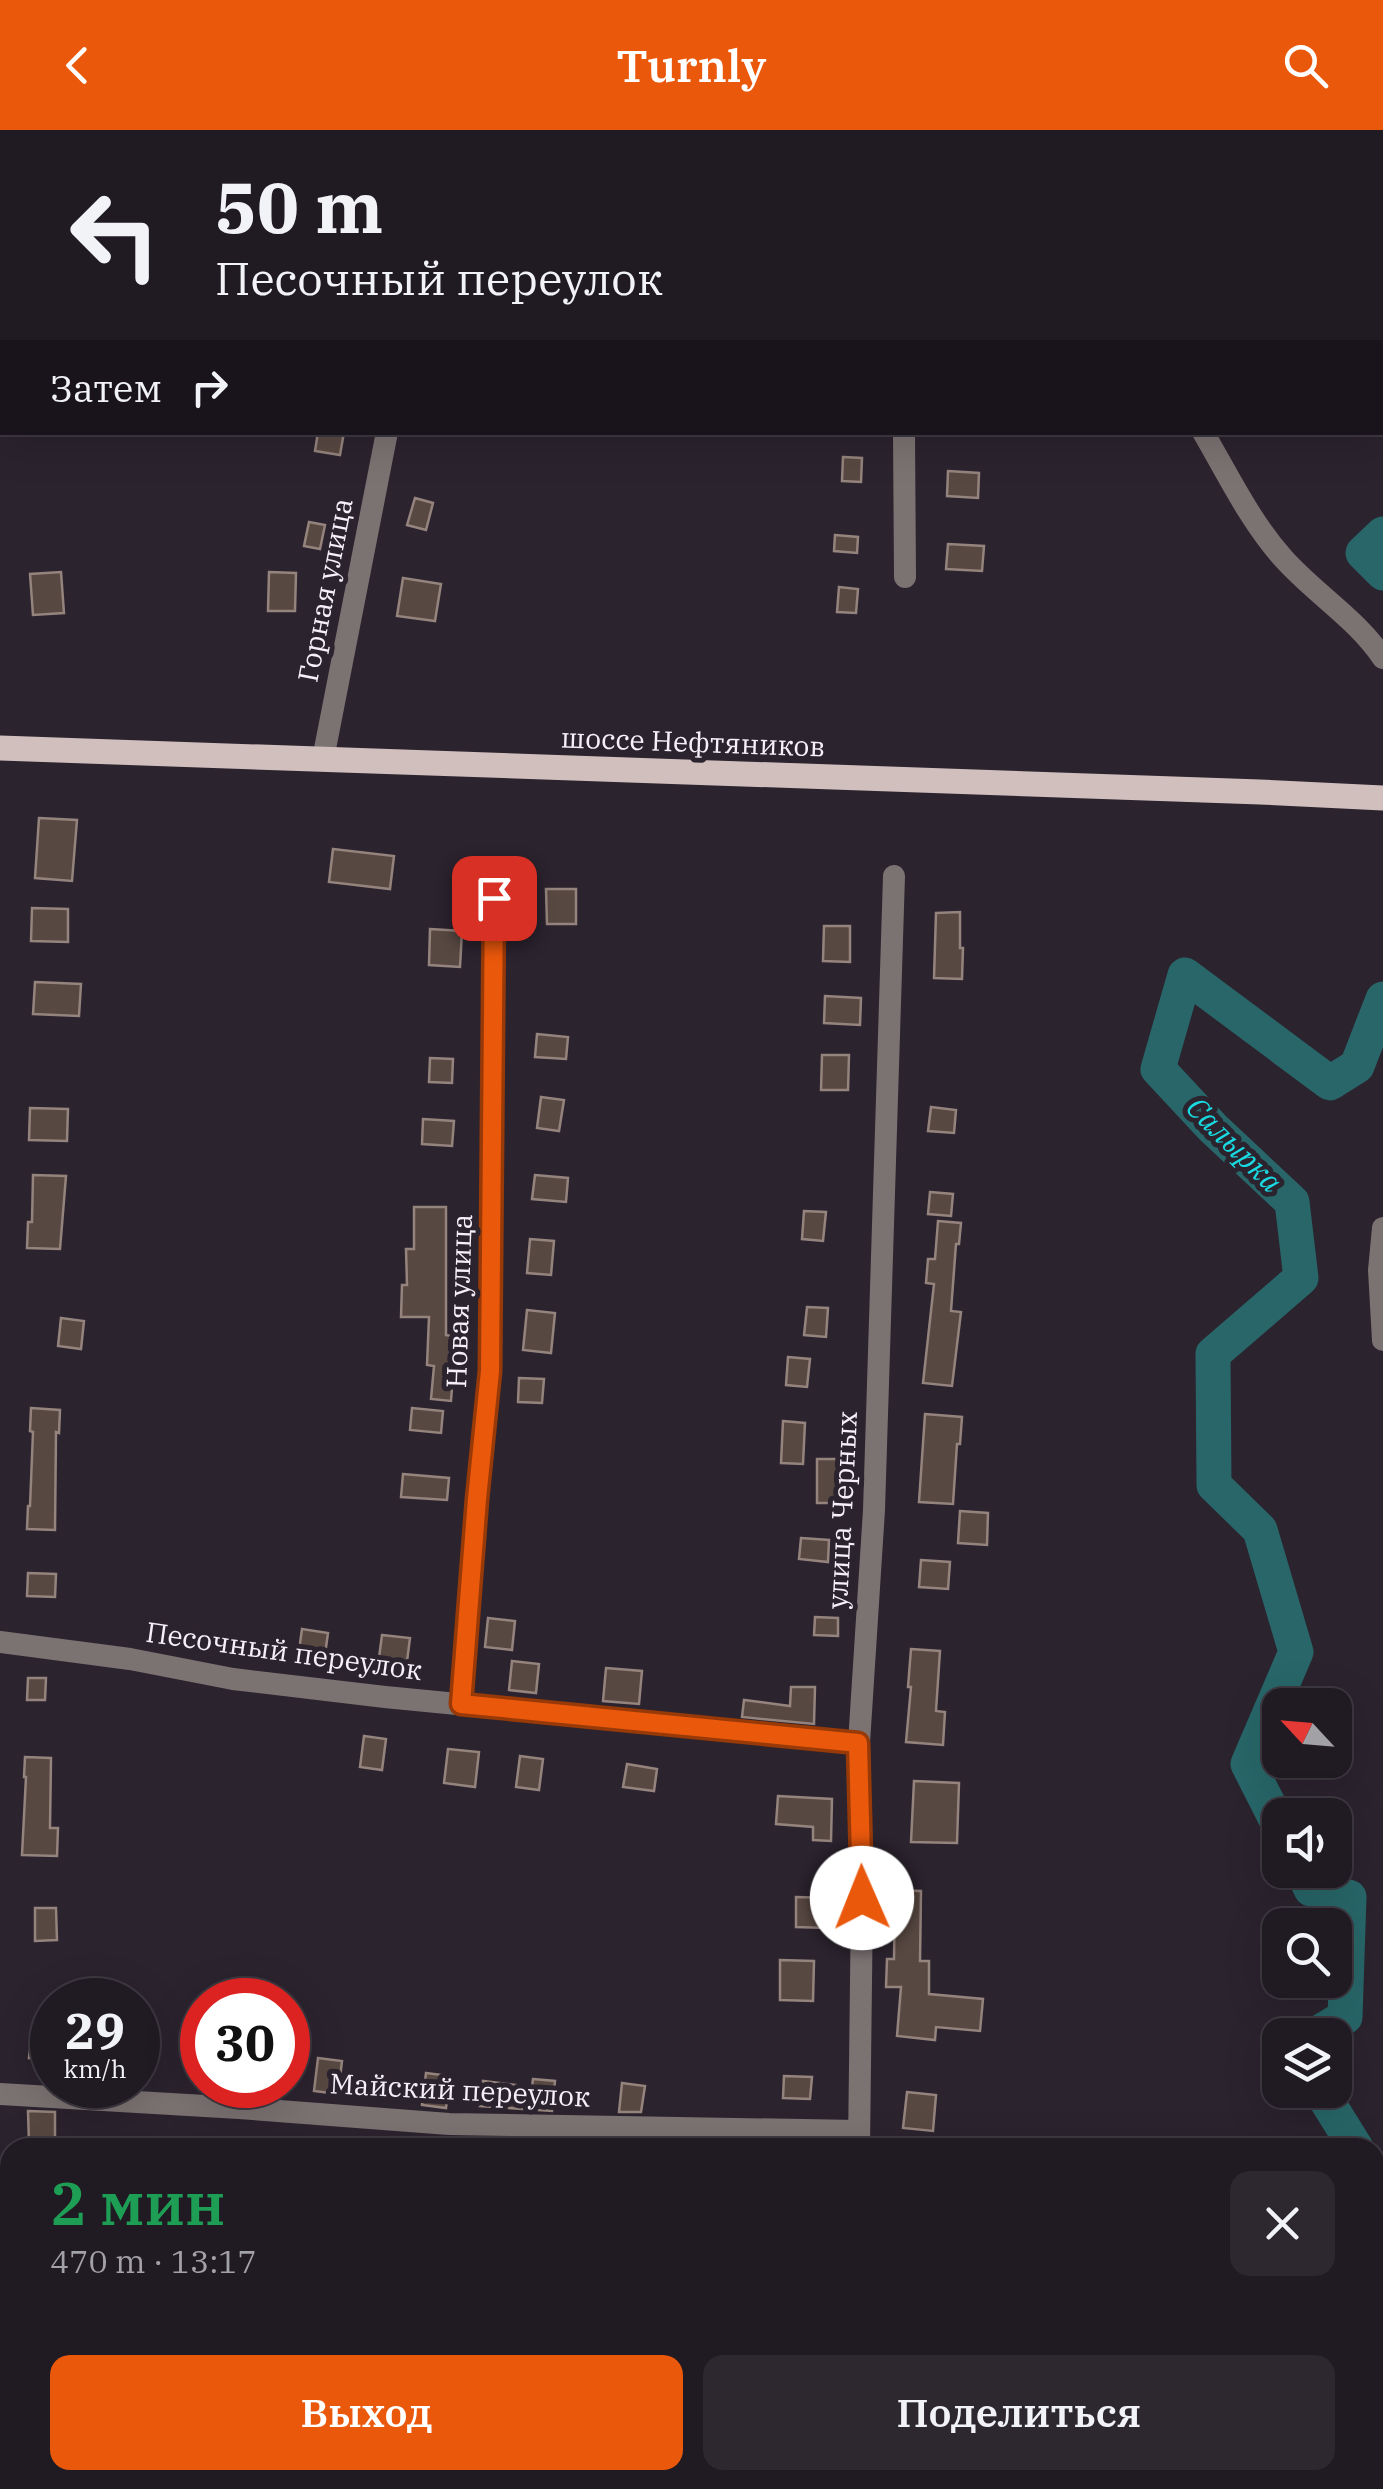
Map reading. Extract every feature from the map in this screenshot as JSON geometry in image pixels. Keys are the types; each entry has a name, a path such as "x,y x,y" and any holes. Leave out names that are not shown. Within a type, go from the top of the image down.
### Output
{"main road":[{"name":"шоссе Нефтяников","path":"0,748 1383,798"}],"street":[{"name":"Горная улица","path":"322,759 386,435"},
{"path":"904,435 906,578"},
{"path":"1205,435 1270,543 1300,576 1354,622 1383,658"},
{"name":"улица Черных","path":"858,2138 862,1898 858,1743 874,1510 894,876"},
{"name":"Новая улица","path":"461,1704 490,1371 494,898"},
{"path":"1383,1228 1379,1270 1383,1340"},
{"name":"Песочный переулок","path":"0,1642 130,1659 234,1680 858,1743"},
{"name":"Майский переулок","path":"0,2094 448,2124 831,2138"}],"building":[{"path":"318,435 343,435 340,455 315,451"},
{"path":"843,457 862,458 861,482 842,481"},
{"path":"948,471 979,473 978,498 947,496"},
{"path":"415,498 433,503 426,530 407,525"},
{"path":"309,522 325,525 320,549 304,546"},
{"path":"835,535 858,537 857,553 834,551"},
{"path":"948,544 984,546 982,571 946,569"},
{"path":"61,572 64,613 33,615 30,574"},
{"path":"269,572 296,573 295,611 268,611"},
{"path":"403,578 441,584 435,621 397,616"},
{"path":"839,587 858,589 856,613 837,612"},
{"path":"39,818 77,820 72,881 35,878"},
{"path":"333,849 394,856 390,889 329,882"},
{"path":"546,889 576,889 576,924 547,924"},
{"path":"32,908 68,909 68,942 31,941"},
{"path":"960,912 962,979 934,978 936,913"},
{"path":"824,926 850,926 850,962 823,961"},
{"path":"430,929 462,931 460,967 429,965"},
{"path":"35,982 81,984 79,1016 33,1014"},
{"path":"825,996 861,998 860,1025 824,1023"},
{"path":"537,1034 568,1037 566,1059 535,1057"},
{"path":"822,1055 849,1055 848,1090 821,1090"},
{"path":"430,1058 453,1059 452,1083 429,1082"},
{"path":"541,1097 564,1100 559,1131 537,1128"},
{"path":"931,1107 956,1110 954,1133 928,1131"},
{"path":"30,1108 68,1109 67,1141 29,1140"},
{"path":"423,1119 454,1121 452,1146 422,1144"},
{"path":"33,1175 66,1176 60,1249 27,1248"},
{"path":"535,1175 568,1178 566,1202 532,1199"},
{"path":"930,1192 953,1194 951,1216 928,1214"},
{"path":"414,1207 446,1207 446,1335 451,1336 451,1401 431,1399 434,1366 427,1365 429,1317 401,1317 402,1285 407,1285 406,1249 414,1249"},
{"path":"804,1211 826,1212 823,1241 802,1239"},
{"path":"938,1221 961,1223 951,1311 961,1312 952,1386 923,1383 934,1284 926,1283 928,1259 935,1259"},
{"path":"530,1239 554,1241 551,1275 527,1273"},
{"path":"807,1307 828,1308 826,1337 804,1335"},
{"path":"527,1310 555,1313 551,1353 523,1350"},
{"path":"61,1318 84,1321 81,1349 58,1346"},
{"path":"788,1357 810,1359 807,1387 786,1385"},
{"path":"519,1378 544,1379 542,1403 518,1402"},
{"path":"31,1408 60,1410 59,1433 56,1432 55,1530 27,1529"},
{"path":"412,1408 443,1411 441,1433 410,1430"},
{"path":"925,1414 962,1417 953,1504 919,1502"},
{"path":"783,1421 805,1423 803,1464 781,1463"},
{"path":"817,1459 845,1459 845,1503 817,1503"},
{"path":"403,1474 449,1478 447,1500 401,1497"},
{"path":"960,1511 988,1513 987,1545 958,1543"},
{"path":"801,1538 829,1540 828,1562 799,1559"},
{"path":"921,1560 950,1562 948,1589 919,1587"},
{"path":"28,1573 56,1574 55,1597 27,1596"},
{"path":"815,1617 838,1618 838,1636 814,1635"},
{"path":"488,1618 515,1621 512,1650 485,1647"},
{"path":"302,1629 328,1633 323,1669 297,1665"},
{"path":"382,1635 410,1638 406,1669 378,1665"},
{"path":"911,1649 940,1651 936,1711 945,1712 943,1745 906,1742"},
{"path":"512,1661 539,1664 536,1693 509,1690"},
{"path":"606,1668 642,1671 639,1704 603,1701"},
{"path":"28,1678 46,1678 45,1700 27,1700"},
{"path":"791,1687 815,1687 814,1724 742,1717 744,1700 790,1706"},
{"path":"364,1736 386,1739 382,1770 360,1767"},
{"path":"448,1749 479,1752 475,1787 444,1783"},
{"path":"520,1756 543,1759 539,1790 516,1787"},
{"path":"25,1757 51,1758 50,1828 58,1828 57,1856 22,1855"},
{"path":"627,1764 657,1769 654,1791 623,1787"},
{"path":"914,1781 959,1783 957,1843 911,1842"},
{"path":"778,1796 832,1799 831,1841 813,1840 813,1827 776,1824"},
{"path":"895,1890 921,1891 920,1961 929,1961 929,1994 983,1999 980,2031 936,2027 935,2040 897,2036 901,1987 886,1987 887,1959 894,1959"},
{"path":"796,1897 828,1898 827,1928 796,1927"},
{"path":"35,1908 56,1908 57,1940 35,1941"},
{"path":"780,1960 814,1961 813,2001 780,2000"},
{"path":"318,2058 342,2061 338,2094 314,2091"},
{"path":"426,2073 450,2076 446,2108 422,2105"},
{"path":"784,2076 812,2077 810,2099 783,2098"},
{"path":"533,2079 555,2081 552,2111 480,2106 483,2081 532,2087"},
{"path":"622,2083 645,2086 641,2112 619,2112"},
{"path":"907,2092 936,2095 933,2131 903,2128"},
{"path":"28,2111 55,2112 55,2138 29,2138"}],"waterway":[{"name":"Салырка","path":"1383,534 1363,553 1383,573"},
{"name":"Салырка","path":"1265,1798 1248,1764 1296,1652 1260,1530 1214,1485 1213,1354 1301,1278 1292,1202 1213,1128 1158,1069 1185,975 1330,1083 1357,1066 1383,999"},
{"name":"Салырка","path":"1311,1888 1349,1897 1343,2018"},
{"name":"Салырка","path":"1331,2108 1350,2138"}],"route":[{"path":"494,898 490,1371 461,1704 858,1743 862,1898"}]}
